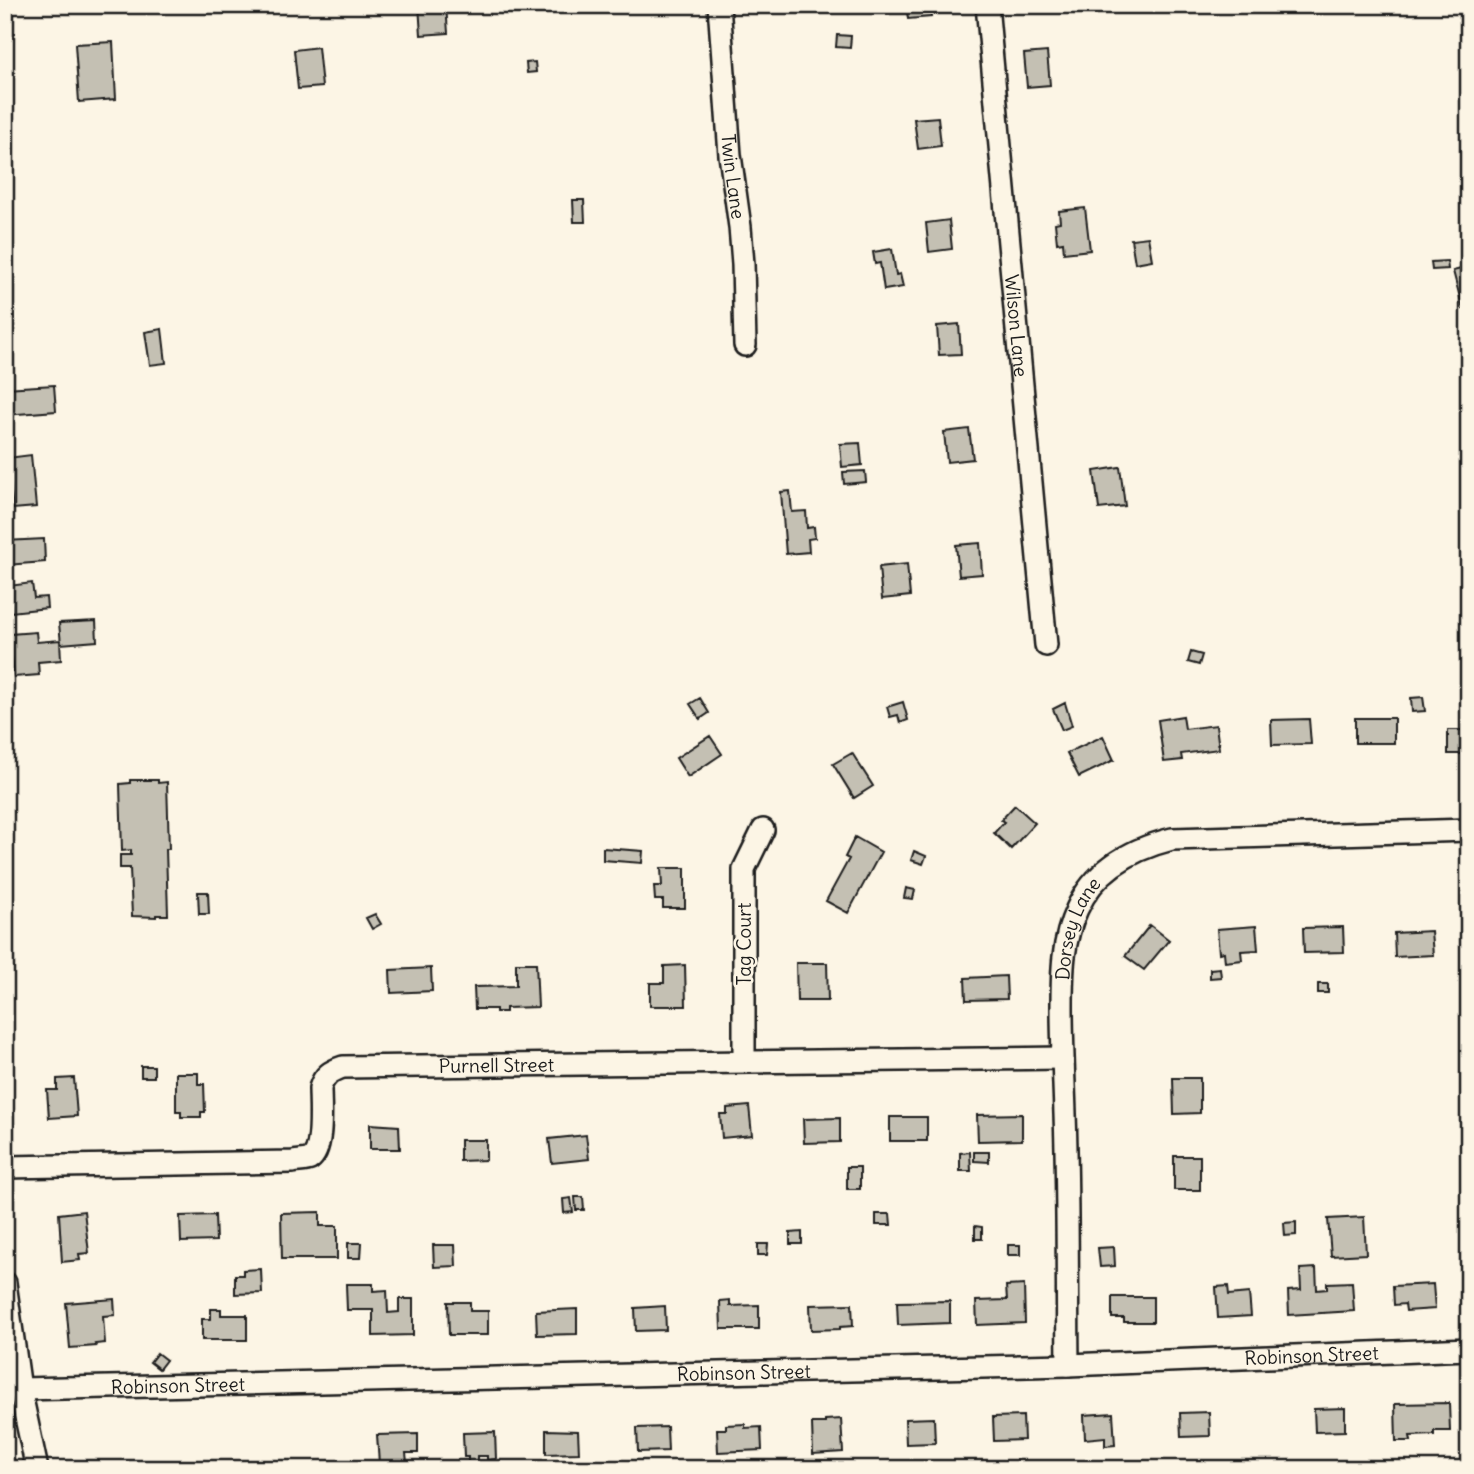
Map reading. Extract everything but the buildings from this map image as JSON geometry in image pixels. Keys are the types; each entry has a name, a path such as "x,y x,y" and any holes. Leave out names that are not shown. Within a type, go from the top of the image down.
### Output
{"street":[{"name":"Twin Lane","path":"719,5 730,155 742,251 744,345"},
{"name":"Wilson Lane","path":"986,5 1046,645"},
{"name":"Dorsey Lane","path":"1068,1365 1062,956 1077,907 1089,888 1107,869 1128,855 1150,845 1183,839 1469,830"},
{"name":"Tag Court","path":"744,1061 744,869 763,831"},
{"name":"Purnell Street","path":"5,1167 293,1162 309,1159 317,1150 319,1139 322,1081 326,1075 343,1068 1062,1058"},
{"path":"5,1283 20,1389 37,1469"},
{"name":"Robinson Street","path":"20,1389 1068,1365 1469,1349"}]}
